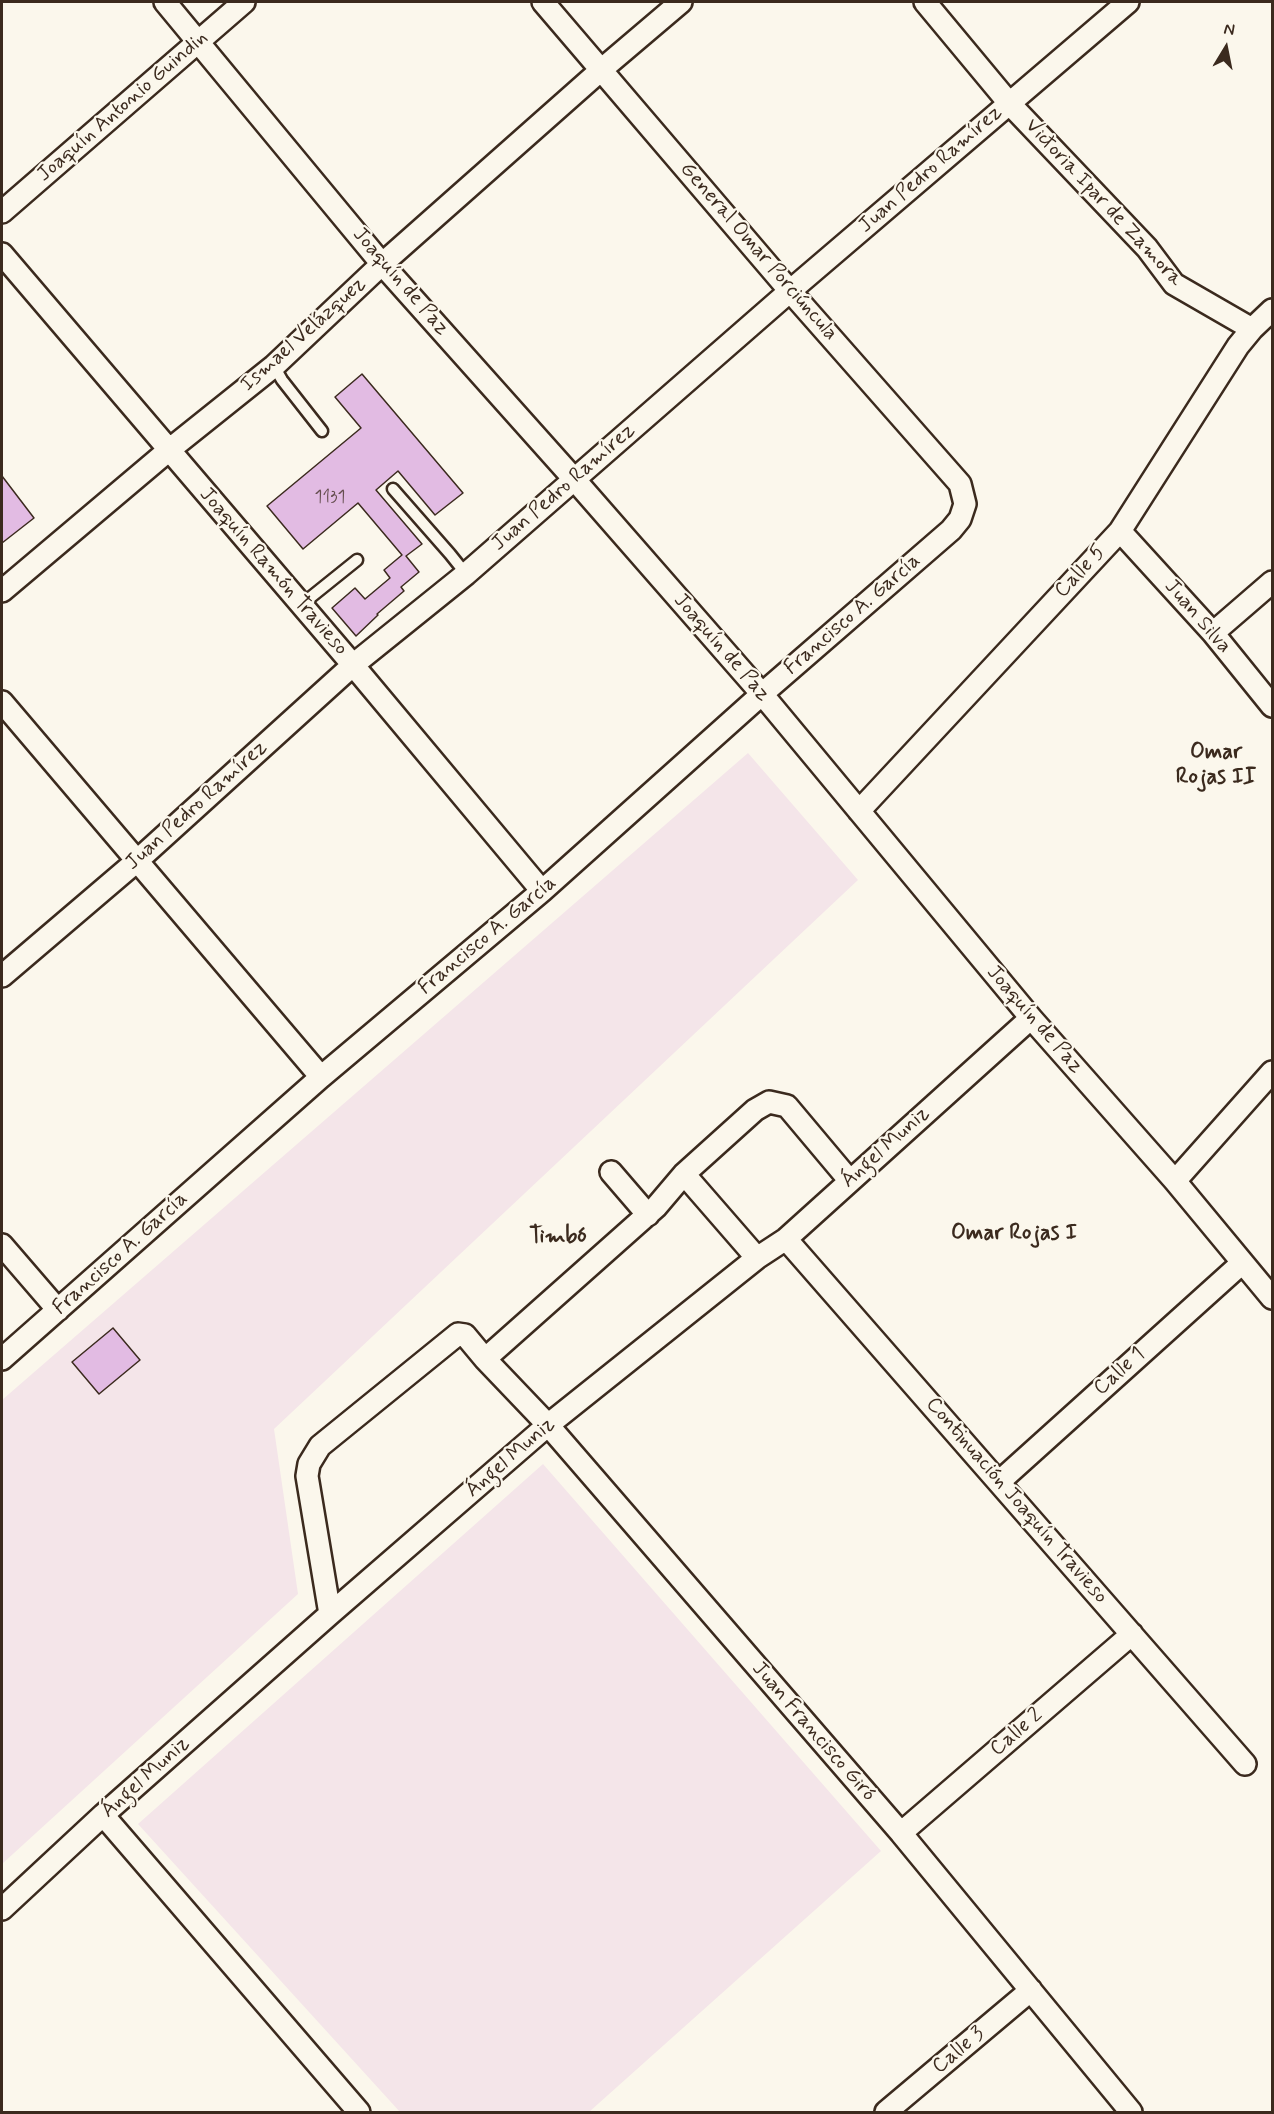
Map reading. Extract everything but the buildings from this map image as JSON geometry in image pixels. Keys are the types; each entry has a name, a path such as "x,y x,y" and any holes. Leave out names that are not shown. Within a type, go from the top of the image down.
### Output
{"street":[{"name":"Joaquín de Paz","path":"165,2 382,264 762,694 1031,1018 1175,1181 1272,1298"},
{"name":"Joaquín Antonio Guindin","path":"2,212 244,2"},
{"name":"General Omar Porciúncula","path":"543,2 790,291 960,484 965,504"},
{"name":"Ismael Velázquez","path":"2,591 169,450 274,366 382,264 681,2"},
{"name":"Victoria Ipar de Zamora","path":"925,2 1009,103 1147,248 1174,284 1252,329"},
{"name":"Juan Pedro Ramírez","path":"2,976 138,860 353,665 466,574 790,291 1128,2"},
{"name":"Joaquín Ramón Travieso","path":"2,254 353,665 542,891"},
{"name":"Calle 5","path":"859,811 1120,531 1238,346 1272,310"},
{"name":"Francisco A. García","path":"2,1359 321,1077 542,891 762,694 951,530 960,519 965,504"},
{"name":"Juan Silva","path":"1120,531 1212,633 1272,705"},
{"path":"1212,633 1272,582"},
{"path":"2,702 321,1077"},
{"name":"Ángel Muniz","path":"2,1909 103,1815 548,1425 756,1258 786,1239 1031,1018"},
{"path":"1175,1181 1272,1072"},
{"path":"485,1359 648,1215 684,1174 755,1110 769,1102 787,1106 850,1181"},
{"path":"611,1172 648,1215"},
{"path":"684,1174 756,1258"},
{"name":"Continuación Joaquín Travieso","path":"786,1239 1245,1764"},
{"path":"2,1245 58,1310"},
{"name":"Calle 1","path":"999,1482 1242,1263"},
{"name":"Juan Francisco Giró","path":"330,1614 307,1476 309,1464 320,1446 458,1334 465,1335 548,1425 901,1833 1131,2112"},
{"name":"Calle 2","path":"901,1833 1132,1634"},
{"path":"103,1815 359,2112"},
{"name":"Calle 3","path":"886,2112 1031,1990"}],"lane":[{"path":"274,366 282,380 322,431"},
{"path":"393,489 466,574"},
{"path":"301,605 357,560"}],"shaded area":[{"path":"748,753 858,880 274,1429 298,1594 2,1864 2,1400"},
{"path":"543,1464 881,1851 589,2112 400,2112 138,1824"}],"district":[{"name":"Omar Rojas II","path":"1216,766"},
{"name":"Omar Rojas I","path":"1014,1234"},
{"name":"Timbó","path":"558,1237"}]}
